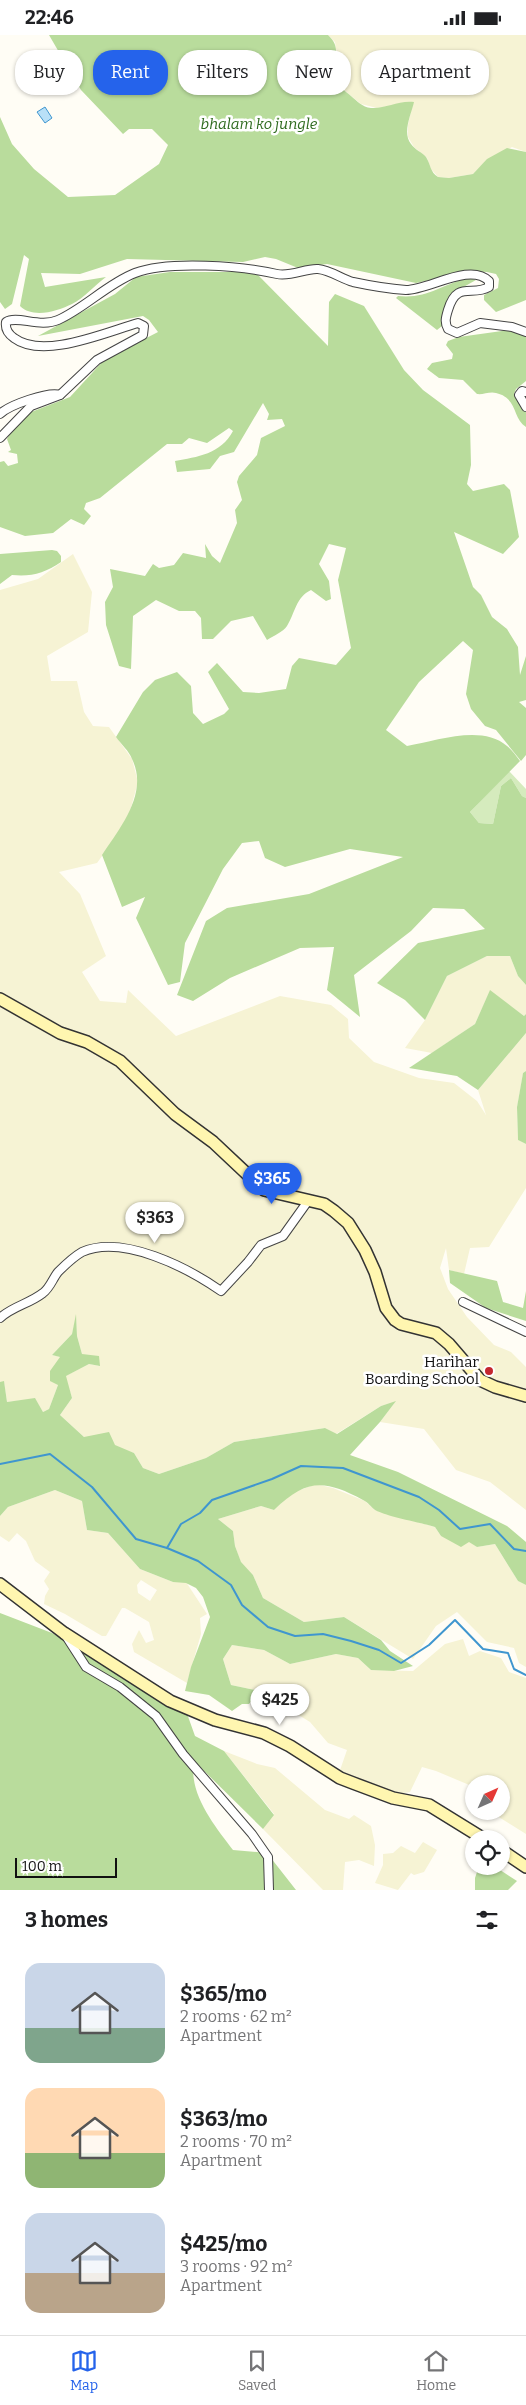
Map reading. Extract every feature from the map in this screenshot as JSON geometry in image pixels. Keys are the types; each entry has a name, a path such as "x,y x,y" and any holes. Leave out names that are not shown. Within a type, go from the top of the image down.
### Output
{"main road":[{"path":"0,999 60,1033 87,1042 120,1061 175,1114 213,1142 264,1190 328,1206 348,1223 376,1272 386,1308 395,1320 401,1324 436,1333 449,1343 480,1379 502,1389 526,1396"},
{"path":"0,1584 64,1633 170,1701 215,1720 264,1733 290,1745 340,1778 394,1798 413,1800 434,1807 470,1830"},
{"path":"510,1856 526,1867"}],"street":[{"path":"0,438 31,406 60,395 97,359 143,335 144,326 138,323 71,343 34,345 22,343 11,337 7,331 6,322 16,319 40,323 58,320 130,275 147,270 212,265 262,269 278,274 302,273 318,269 353,282 406,290 423,288 468,274 478,275 489,281 489,287 464,290 456,294 446,319 448,329 457,333 480,323 512,327 526,332"},
{"path":"526,392 522,391 519,395 526,407"},
{"path":"0,414 10,407 42,396 54,393 60,395"},
{"path":"0,1318 14,1307 44,1293 58,1272 82,1252 112,1247 156,1255 221,1291 261,1245 283,1236 308,1201"},
{"path":"463,1302 526,1332"},
{"path":"64,1633 86,1667 120,1687 156,1716 183,1754 252,1834 268,1857 269,1890"}],"shaded area":[{"path":"328,35 526,35 526,152 512,147 484,163 473,174 449,178 438,177 431,169 427,158 414,147 408,137 408,125 413,102 377,108 361,104 350,95 351,50 336,50 335,42"},
{"path":"73,554 92,592 88,632 47,656 51,681 77,681 84,712 93,726 109,727 132,759 138,782 129,815 97,863 59,872 80,894 106,956 82,972 100,1001 126,1003 128,990 176,1036 280,996 331,1005 348,1019 349,1038 374,1062 419,1078 454,1083 477,1101 486,1115 478,1090 526,1033 526,1071 523,1073 517,1107 518,1140 526,1144 526,1188 489,1247 470,1248 464,1274 449,1270 446,1248 440,1268 448,1289 467,1317 494,1345 511,1352 526,1367 526,1510 490,1482 456,1470 424,1429 380,1422 395,1402 381,1406 336,1434 325,1428 234,1442 206,1458 159,1474 143,1468 134,1453 84,1437 60,1415 72,1398 65,1376 89,1364 100,1366 82,1354 77,1336 76,1317 72,1334 52,1355 61,1357 58,1385 49,1409 43,1412 35,1399 7,1402 4,1382 0,1382 0,590 38,579"},
{"path":"487,956 510,956 518,976 526,985 526,1014 524,1016 490,991 475,1024 432,1053 405,1048 425,1020 447,976"},
{"path":"316,1484 333,1488 365,1501 375,1510 435,1527 441,1536 469,1541 477,1547 495,1544 518,1581 526,1585 526,1667 519,1663 514,1648 487,1642 457,1612 436,1626 413,1659 344,1617 304,1622 263,1598 253,1575 241,1563 235,1546 233,1531 218,1519 261,1506 274,1510 292,1493"},
{"path":"55,1490 82,1501 87,1530 108,1533 140,1569 173,1582 186,1582 207,1614 200,1618 201,1634 187,1683 134,1652 132,1644 139,1630 146,1643 154,1640 149,1622 125,1608 122,1608 106,1636 102,1636 44,1604 45,1596 49,1589 44,1581 50,1572 35,1561 26,1541 17,1533 9,1542 0,1536 0,1516 8,1507","holes":["141,1580 157,1590 150,1601 138,1593 137,1585"]},
{"path":"463,1639 469,1656 480,1651 501,1658 509,1672 526,1678 526,1834 503,1820 510,1820 510,1775 465,1775 465,1783 422,1767 410,1792 398,1794 339,1773 347,1750 328,1743 310,1722 284,1706 274,1694 231,1685 223,1659 232,1645 264,1650 290,1664 336,1654 358,1658 371,1670 413,1671 445,1644"},
{"path":"224,1751 257,1764 275,1768 325,1810 349,1819 354,1815 371,1826 375,1845 374,1866 359,1860 345,1862 343,1890 323,1890 263,1829 274,1814"},
{"path":"423,1842 437,1850 424,1872 414,1875 411,1873 398,1890 375,1883 383,1865 383,1854 393,1853 401,1846 415,1853"}],"green space":[{"name":"bhalam ko jungle","path":"49,35 328,35 333,41 336,50 277,50 277,95 350,95 358,102 371,108 403,102 414,102 407,129 408,140 426,157 432,171 438,177 449,178 473,174 487,159 507,148 526,152 526,300 496,312 484,300 484,295 498,288 499,279 496,274 487,272 471,271 416,283 327,264 298,268 276,259 265,257 243,262 127,259 80,274 41,273 45,287 106,277 72,304 46,313 38,313 25,310 20,306 29,259 24,255 12,304 5,309 0,302 0,117 12,144 34,169 68,197 115,195 159,164 168,145 152,129 129,129 123,134 83,92 83,50 58,50"},
{"path":"170,272 246,272 257,274 328,346 329,302 335,294 364,306 404,370 423,390 470,425 471,465 467,484 473,491 504,484 510,490 519,537 503,554 454,532 473,587 481,595 492,617 507,629 518,647 520,675 526,656 526,700 519,702 526,708 526,755 521,761 496,730 485,726 471,709 466,694 473,650 463,641 419,682 386,730 407,746 458,736 485,736 497,739 507,746 520,761 470,812 479,823 493,824 501,786 511,778 522,796 526,798 526,985 518,976 510,956 487,956 447,976 425,1020 405,1000 377,983 418,943 485,929 464,909 433,908 411,931 354,975 360,1017 327,990 334,947 300,948 230,978 193,1001 177,995 206,921 227,908 309,894 403,857 350,849 285,867 265,858 259,841 242,843 223,869 185,943 180,982 168,985 136,918 145,897 122,907 102,855 124,822 135,797 137,785 136,772 131,756 116,737 143,692 155,680 177,672 191,686 193,713 203,724 224,714 229,709 208,672 217,663 243,692 259,693 286,689 292,666 299,658 336,665 351,648 338,580 346,548 329,544 319,564 329,581 331,599 326,601 311,590 306,593 299,601 285,628 267,640 253,616 231,621 213,639 202,639 201,618 195,611 179,611 156,600 133,616 131,669 119,666 106,625 105,602 113,587 110,569 145,576 153,564 159,568 174,565 183,553 206,558 205,544 212,556 220,563 237,523 235,510 242,500 237,482 239,476 257,455 261,438 285,426 282,419 267,420 269,414 263,403 234,452 220,456 210,469 177,472 175,461 200,456 215,450 228,439 233,431 229,428 207,443 189,438 182,444 167,444 100,498 86,503 84,509 91,516 84,525 71,519 53,533 25,536 0,527 0,462 4,461 8,466 18,463 17,454 8,452 11,450 7,439 15,424 26,414 70,397 104,360 158,332 149,320 143,316 38,336 115,294 136,277"},
{"path":"468,278 476,280 451,294 442,326 437,330 396,298 398,296 426,293"},
{"path":"509,330 526,336 526,381 516,389 514,394 526,411 526,427 518,419 508,399 503,396 494,393 477,394 463,380 439,378 427,369 432,363 452,359 453,354 446,345 448,341 459,337"},
{"path":"57,551 61,556 61,562 38,573 12,575 0,584 0,554"},
{"path":"509,771 526,789 526,798 522,796 511,778 501,786 493,824 479,823 470,812"},
{"path":"490,990 524,1016 526,1014 526,1033 478,1090 457,1076 409,1068 475,1024"},
{"path":"526,1071 526,1144 518,1140 517,1107 523,1073"},
{"path":"449,1270 497,1281 503,1302 523,1308 526,1291 526,1321 486,1308 450,1283"},
{"path":"76,1314 77,1336 82,1354 99,1356 100,1366 89,1364 66,1376 72,1398 60,1415 84,1437 109,1432 115,1445 134,1453 143,1468 159,1474 206,1458 234,1442 325,1428 337,1434 381,1406 396,1401 350,1455 398,1472 507,1526 526,1542 526,1585 518,1581 495,1544 477,1547 469,1542 461,1547 441,1536 435,1527 381,1513 365,1501 337,1488 316,1485 306,1488 296,1492 274,1510 261,1506 218,1519 233,1531 235,1546 241,1562 253,1575 263,1598 304,1622 344,1617 381,1640 390,1651 413,1666 394,1671 371,1670 358,1658 336,1654 290,1664 264,1650 232,1645 223,1659 231,1685 259,1691 249,1704 242,1704 232,1711 209,1695 185,1691 191,1667 210,1617 203,1597 196,1588 186,1583 173,1582 140,1569 108,1533 87,1530 82,1501 55,1490 8,1507 0,1516 0,1382 4,1381 7,1402 35,1398 43,1412 49,1409 58,1385 50,1381 50,1371 60,1357 52,1355 72,1334"},
{"path":"0,1613 52,1633 185,1708 195,1736 224,1751 274,1815 263,1829 194,1761 195,1785 211,1820 233,1850 267,1853 296,1890 0,1890"},
{"path":"476,1875 508,1875 517,1881 508,1890 475,1890"}],"water":[{"path":"45,107 52,118 45,123 37,112"}],"waterway":[{"path":"0,1464 50,1454 92,1487 136,1539 167,1548 181,1524 200,1513 212,1500 272,1479 301,1466 343,1468 419,1497 439,1510 460,1529 490,1524 514,1549 526,1551"},
{"path":"167,1548 198,1561 231,1585 242,1605 268,1627 295,1636 323,1634 351,1641 379,1650 401,1663 429,1645 455,1620 483,1649 508,1653 514,1669 526,1675"}],"place":[{"name":"Harihar Boarding School","path":"489,1371"}]}
